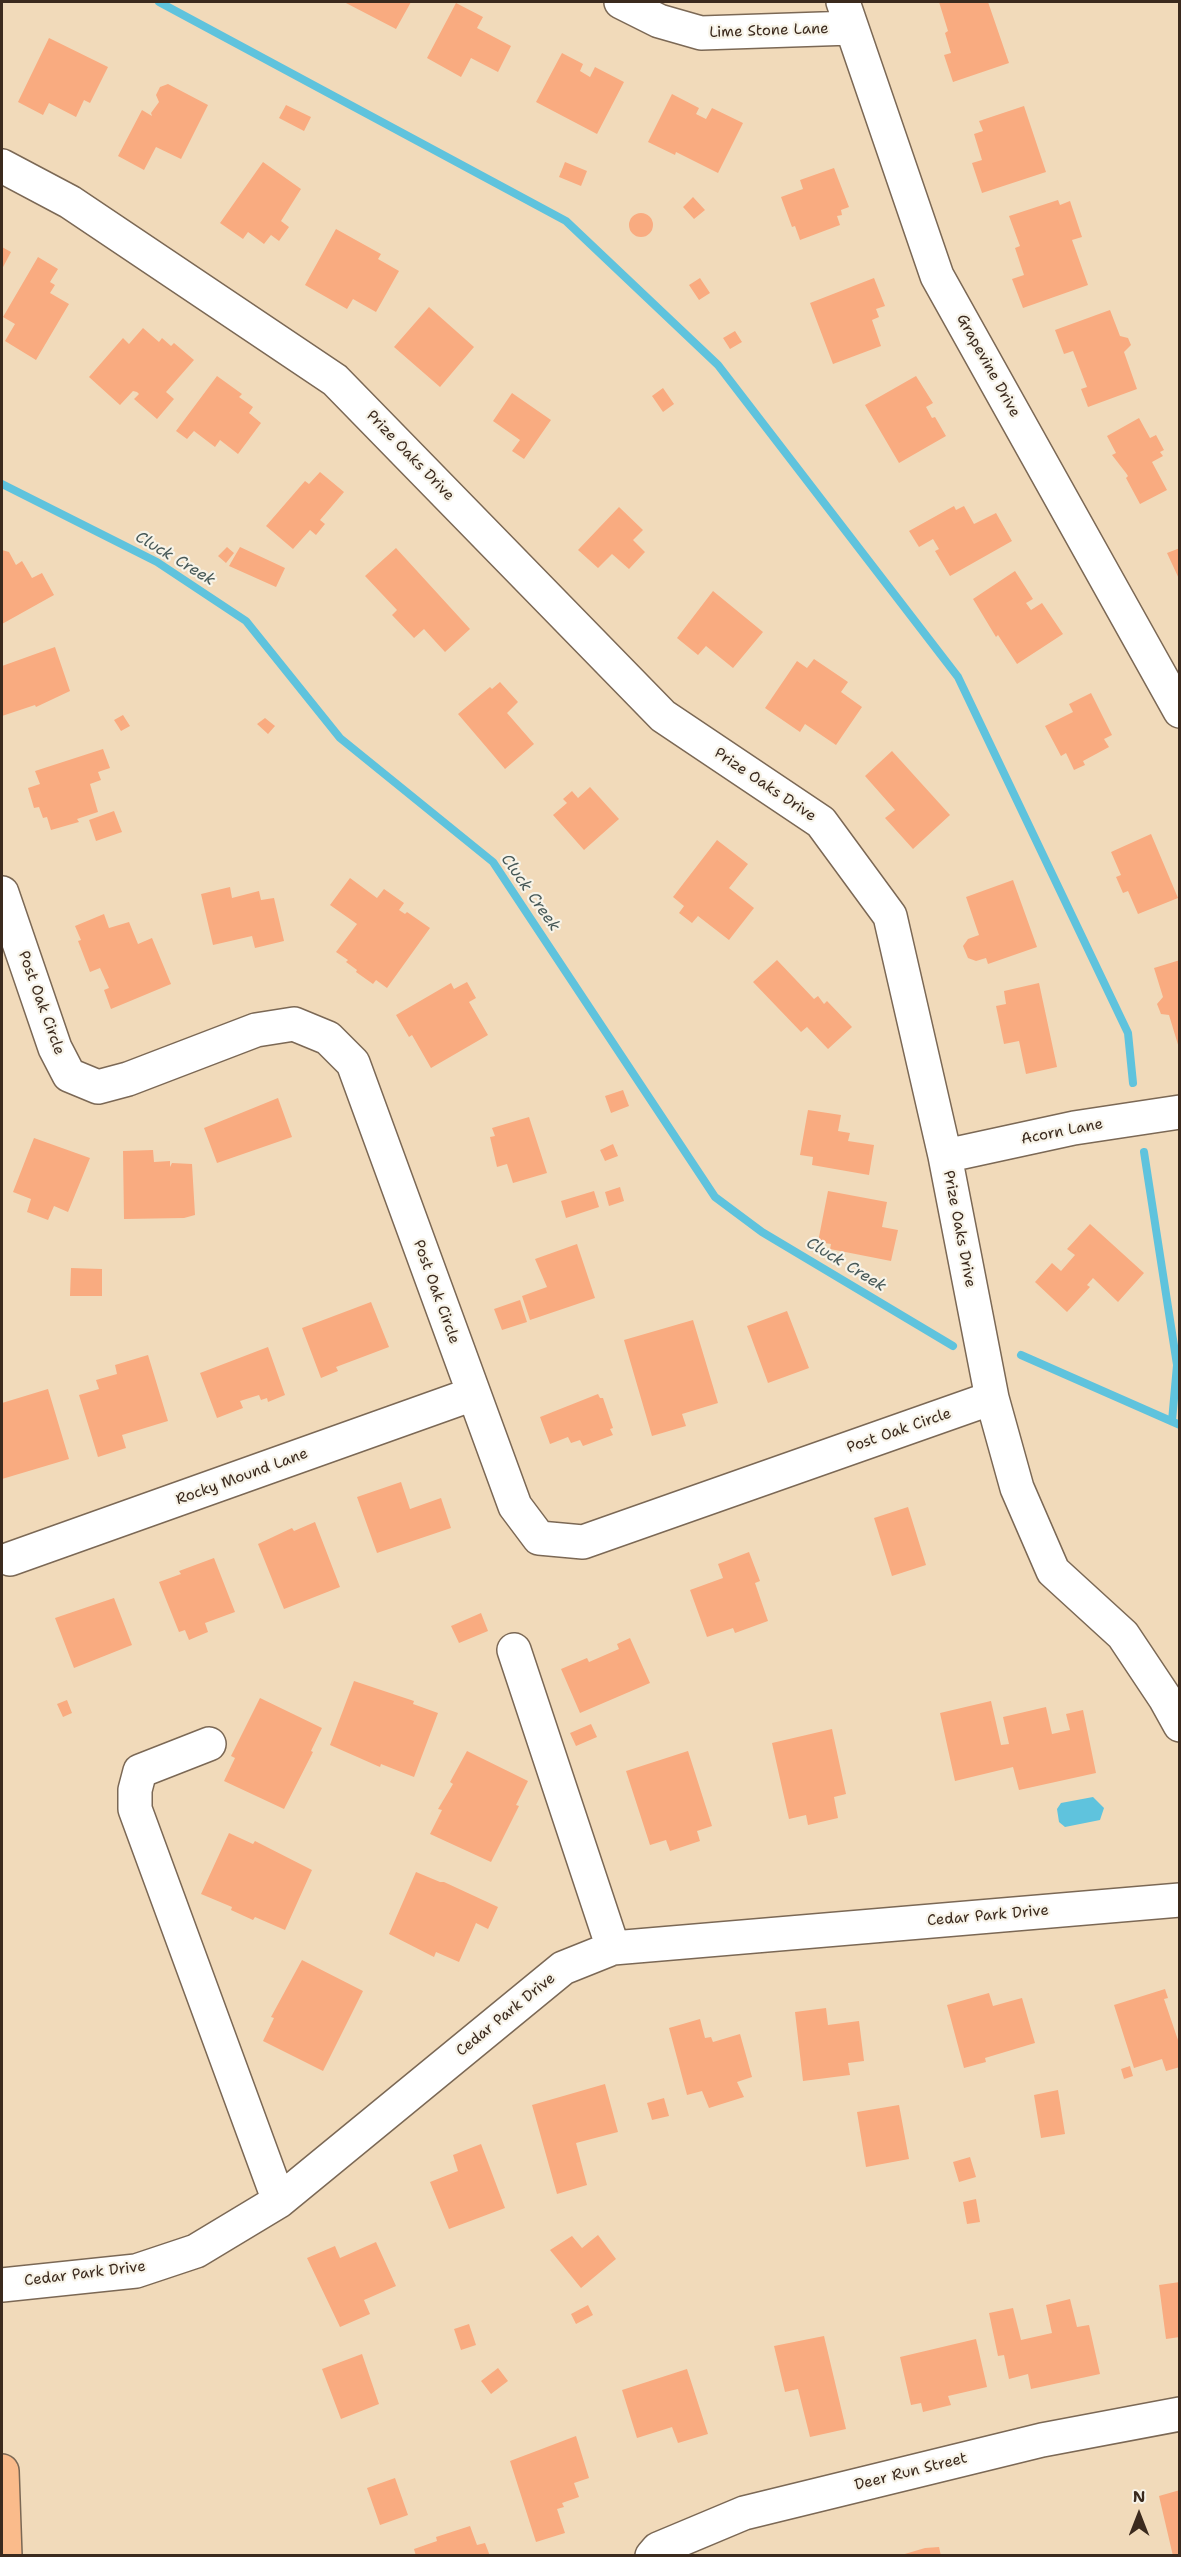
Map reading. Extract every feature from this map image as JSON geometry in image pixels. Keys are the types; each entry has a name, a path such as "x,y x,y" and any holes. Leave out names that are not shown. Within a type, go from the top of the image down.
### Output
{"main road":[{"path":"2,2471 5,2556"}],"street":[{"name":"Lime Stone Lane","path":"621,2 659,21 701,33 848,15"},
{"name":"Grapevine Drive","path":"848,15 938,276 1179,711"},
{"name":"Prize Oaks Drive","path":"2,166 70,202 335,380 663,716 821,822 890,916 945,1156 992,1398 1017,1488 1053,1571 1123,1635 1166,1698 1179,1725"},
{"name":"Post Oak Circle","path":"2,893 55,1048 69,1075 99,1087 128,1079 256,1030 294,1024 328,1038 353,1063 515,1506 539,1538 583,1542 992,1398"},
{"name":"Acorn Lane","path":"945,1156 1074,1128 1179,1112"},
{"name":"Rocky Mound Lane","path":"10,1559 473,1394"},
{"path":"514,1650 614,1948"},
{"path":"209,1743 140,1771 135,1790 135,1809 279,2201"},
{"name":"Cedar Park Drive","path":"2,2284 136,2271 196,2252 279,2201 563,1968 614,1948 1179,1900"},
{"name":"Deer Run Street","path":"652,2556 658,2549 744,2513 1042,2440 1179,2414"}],"water":[{"path":"1093,1797 1104,1808 1100,1820 1065,1827 1059,1822 1057,1809 1061,1803"}],"building":[{"path":"344,2 411,2 396,29"},
{"path":"939,2 988,2 1009,63 953,82 944,55 951,53 945,33 948,31"},
{"path":"456,3 483,17 477,28 511,46 498,72 471,58 461,77 427,58"},
{"path":"49,38 108,67 90,103 84,100 76,117 49,103 43,115 18,102"},
{"path":"562,53 583,64 580,71 590,77 595,67 624,82 597,134 536,102"},
{"path":"168,84 208,105 181,159 156,147 144,170 118,156 142,110 152,116 151,113 159,102 156,95 160,87"},
{"path":"672,94 699,108 696,114 706,119 712,108 743,123 718,173 676,152 675,155 648,142"},
{"path":"286,105 311,117 304,131 279,118"},
{"path":"1024,106 1046,172 982,193 972,163 982,160 974,134 983,131 979,121"},
{"path":"263,162 301,189 281,221 289,227 279,241 271,235 264,244 248,232 243,239 220,223"},
{"path":"565,162 587,171 581,186 559,177"},
{"path":"834,168 849,207 841,210 842,215 837,216 840,225 800,240 795,226 792,227 781,197 803,189 800,180"},
{"path":"693,197 705,210 694,219 683,207"},
{"path":"1058,200 1060,205 1070,201 1082,237 1072,240 1088,285 1023,308 1012,279 1024,275 1015,248 1020,246 1009,216"},
{"path":"641,213 646,214 652,220 652,230 646,236 641,237 636,236 630,230 629,225 630,220 636,214"},
{"path":"336,229 381,254 378,259 399,271 376,312 353,299 347,309 305,285"},
{"path":"2,247 11,252 2,269"},
{"path":"38,257 58,269 50,282 55,285 50,293 69,304 36,360 5,341 15,324 3,317"},
{"path":"700,278 710,293 699,300 689,285"},
{"path":"874,278 885,306 876,309 879,317 872,320 881,346 833,364 810,303"},
{"path":"429,307 474,347 440,387 394,347"},
{"path":"1110,310 1120,336 1128,338 1131,345 1124,352 1137,389 1088,407 1081,389 1087,387 1073,351 1064,354 1055,330"},
{"path":"143,328 159,342 162,338 171,346 174,343 194,360 166,392 174,399 157,419 134,399 139,394 137,392 133,391 120,405 89,377 123,338 129,344"},
{"path":"735,331 742,342 730,349 723,338"},
{"path":"217,376 242,394 239,397 253,407 249,413 261,423 238,454 220,440 215,447 194,431 187,439 176,431"},
{"path":"916,376 933,403 926,407 946,436 899,463 865,405"},
{"path":"663,388 674,404 663,412 652,396"},
{"path":"512,393 551,420 524,459 512,451 520,440 493,421"},
{"path":"1139,418 1150,438 1156,435 1164,450 1160,452 1163,456 1152,462 1167,490 1140,504 1126,478 1128,476 1112,455 1116,453 1107,436"},
{"path":"320,472 344,492 320,520 325,524 316,535 310,530 293,549 266,526 305,481 309,484"},
{"path":"954,506 956,510 964,506 974,524 996,513 1012,541 950,576 935,551 939,549 933,539 919,547 909,531"},
{"path":"619,507 643,530 633,540 645,552 629,569 612,554 598,568 578,550"},
{"path":"227,547 234,553 226,563 218,556"},
{"path":"240,547 285,568 276,587 229,566"},
{"path":"396,548 470,629 445,652 424,629 414,638 392,615 397,610 365,576"},
{"path":"1180,548 1180,581 1167,553"},
{"path":"2,550 9,552 16,565 22,561 32,578 42,573 54,595 2,624"},
{"path":"1015,571 1033,599 1026,603 1031,610 1042,603 1063,634 1017,664 998,635 996,637 973,599"},
{"path":"713,591 763,632 733,668 706,646 698,655 677,638"},
{"path":"55,647 70,691 36,707 35,705 2,716 2,666"},
{"path":"814,659 848,682 841,692 862,707 836,745 805,724 800,732 765,708 797,661 807,668"},
{"path":"500,682 518,702 507,713 534,744 505,769 458,714 490,687 492,689"},
{"path":"1091,693 1112,735 1104,739 1109,747 1083,761 1085,765 1074,770 1066,753 1061,756 1045,726 1073,712 1069,704"},
{"path":"123,715 130,726 121,731 114,720"},
{"path":"265,718 275,726 268,734 257,724"},
{"path":"103,749 110,768 98,772 101,780 90,784 98,812 77,819 79,822 51,830 47,817 43,818 39,807 34,808 28,788 40,784 35,771"},
{"path":"892,751 950,815 913,849 885,818 895,810 865,776"},
{"path":"590,787 619,819 584,850 553,815 567,803 563,799 572,791 578,798"},
{"path":"114,811 122,832 96,841 89,820"},
{"path":"1151,834 1178,898 1138,914 1128,891 1123,893 1116,877 1121,875 1111,852"},
{"path":"717,840 748,864 729,888 754,908 729,940 698,916 692,923 679,913 684,906 673,897"},
{"path":"350,878 377,898 384,889 404,903 399,910 405,914 407,912 430,928 387,988 376,980 373,984 356,972 357,970 346,962 348,960 336,952 357,924 330,905"},
{"path":"1013,880 1037,947 988,964 986,958 976,961 968,958 963,946 968,939 979,935 966,897"},
{"path":"230,887 232,898 259,891 261,900 274,898 284,941 255,948 252,936 213,945 201,894"},
{"path":"104,914 109,928 129,922 138,944 152,938 171,984 111,1009 104,990 109,988 100,968 90,972 75,926"},
{"path":"777,960 814,999 818,996 824,1004 827,1001 852,1027 828,1049 807,1027 801,1032 753,982"},
{"path":"1180,960 1179,1048 1169,1015 1161,1014 1157,1004 1163,997 1154,968"},
{"path":"467,982 476,998 469,1002 488,1035 431,1068 412,1035 409,1037 396,1015 451,983 454,989"},
{"path":"1039,983 1057,1067 1026,1074 1019,1041 1004,1044 996,1006 1006,1004 1004,991"},
{"path":"623,1090 629,1106 611,1113 605,1096"},
{"path":"278,1098 292,1137 217,1163 204,1128"},
{"path":"808,1110 841,1115 838,1131 850,1133 848,1141 874,1145 869,1175 812,1165 813,1157 800,1155"},
{"path":"529,1117 547,1173 513,1183 507,1164 497,1167 490,1137 495,1136 492,1128"},
{"path":"34,1138 90,1158 68,1212 54,1206 48,1220 27,1212 31,1199 13,1192"},
{"path":"613,1144 618,1156 605,1161 600,1150"},
{"path":"153,1150 154,1162 170,1161 170,1167 172,1163 192,1164 195,1215 184,1218 124,1219 123,1151"},
{"path":"620,1187 624,1201 609,1206 605,1192"},
{"path":"594,1191 599,1207 566,1218 561,1201"},
{"path":"828,1191 887,1202 882,1227 898,1230 891,1261 830,1249 831,1244 818,1242"},
{"path":"1090,1224 1144,1273 1118,1302 1093,1278 1087,1285 1090,1287 1067,1312 1035,1282 1052,1263 1061,1271 1075,1255 1067,1249"},
{"path":"577,1244 595,1298 530,1320 522,1296 547,1287 535,1259"},
{"path":"71,1268 102,1269 102,1296 70,1296"},
{"path":"520,1300 527,1322 502,1330 494,1309"},
{"path":"371,1302 389,1347 336,1367 338,1371 321,1378 302,1328"},
{"path":"787,1311 809,1368 768,1383 747,1326"},
{"path":"693,1320 718,1403 682,1414 686,1426 652,1436 624,1340"},
{"path":"268,1347 285,1395 268,1402 267,1398 261,1400 259,1395 240,1401 243,1408 217,1418 200,1373"},
{"path":"148,1355 168,1421 122,1435 126,1448 98,1457 79,1395 99,1389 96,1380 117,1374 115,1365"},
{"path":"48,1389 69,1459 2,1479 2,1403"},
{"path":"598,1394 600,1398 603,1398 613,1428 610,1429 613,1435 583,1446 580,1440 571,1443 568,1437 550,1444 540,1417"},
{"path":"401,1482 410,1509 441,1498 451,1528 377,1553 357,1497"},
{"path":"908,1507 926,1565 892,1576 874,1518"},
{"path":"315,1522 340,1587 284,1609 258,1544 292,1528 294,1531"},
{"path":"749,1552 760,1581 755,1583 768,1621 735,1633 733,1628 707,1637 690,1590 723,1578 718,1564"},
{"path":"214,1558 235,1612 205,1623 208,1632 189,1640 185,1630 179,1632 159,1582 181,1574 179,1571"},
{"path":"114,1598 132,1645 74,1668 55,1618"},
{"path":"481,1613 488,1631 459,1643 451,1626"},
{"path":"630,1638 650,1683 580,1713 561,1669 587,1658 589,1662 619,1649 617,1644"},
{"path":"354,1681 414,1701 413,1704 438,1713 414,1777 381,1764 380,1767 330,1745"},
{"path":"260,1698 322,1728 311,1751 313,1752 284,1809 224,1781 235,1758 231,1756"},
{"path":"67,1700 72,1713 63,1717 57,1704"},
{"path":"991,1701 1001,1745 1009,1744 1003,1717 1046,1707 1052,1734 1070,1730 1066,1714 1083,1710 1096,1773 1019,1790 1013,1767 955,1781 940,1713"},
{"path":"591,1724 597,1737 576,1746 570,1733"},
{"path":"832,1729 846,1794 834,1797 838,1818 808,1825 806,1815 789,1819 772,1743"},
{"path":"467,1751 528,1781 516,1805 519,1806 491,1862 430,1834 442,1810 438,1809 453,1784 450,1782"},
{"path":"688,1751 712,1826 697,1831 700,1841 670,1851 666,1840 650,1845 626,1771"},
{"path":"229,1833 253,1844 255,1841 312,1870 285,1930 255,1917 253,1920 231,1910 232,1907 201,1894"},
{"path":"416,1872 498,1907 488,1929 476,1923 459,1962 436,1952 434,1957 389,1934"},
{"path":"302,1960 363,1991 323,2071 263,2041 274,2018 271,2017"},
{"path":"1165,1989 1168,1998 1164,1999 1180,2046 1180,2067 1166,2071 1162,2059 1134,2068 1114,2005"},
{"path":"989,1993 993,2006 1022,1998 1035,2043 985,2058 986,2062 964,2068 947,2005"},
{"path":"826,2008 828,2025 859,2021 864,2061 848,2063 850,2075 803,2081 795,2012"},
{"path":"700,2019 705,2038 711,2037 713,2042 740,2034 752,2077 737,2082 744,2097 709,2108 702,2091 687,2095 669,2028"},
{"path":"1130,2066 1133,2076 1124,2079 1121,2069"},
{"path":"605,2084 618,2132 576,2143 587,2185 557,2194 532,2105"},
{"path":"1058,2090 1065,2134 1041,2138 1034,2095"},
{"path":"664,2098 669,2116 652,2120 647,2103"},
{"path":"899,2105 909,2159 866,2167 857,2112"},
{"path":"481,2144 505,2208 449,2229 430,2182 458,2171 453,2155"},
{"path":"970,2157 976,2177 959,2182 953,2162"},
{"path":"976,2199 980,2222 967,2224 963,2202"},
{"path":"598,2235 616,2259 581,2288 550,2250 572,2236 582,2248"},
{"path":"376,2242 396,2286 364,2300 370,2314 340,2327 307,2258 335,2246 340,2258"},
{"path":"1180,2282 1180,2337 1166,2339 1159,2285"},
{"path":"1070,2299 1077,2327 1089,2325 1100,2374 1031,2389 1028,2374 1009,2379 1004,2355 998,2356 989,2313 1013,2308 1021,2340 1052,2333 1046,2305"},
{"path":"588,2305 593,2315 576,2324 571,2314"},
{"path":"469,2324 476,2345 461,2350 454,2329"},
{"path":"824,2336 846,2429 810,2437 798,2389 785,2392 774,2346"},
{"path":"976,2339 987,2387 948,2396 951,2405 923,2412 921,2403 911,2405 900,2357"},
{"path":"362,2354 379,2404 341,2419 322,2369"},
{"path":"498,2368 508,2381 491,2394 481,2381"},
{"path":"687,2369 708,2434 678,2443 672,2427 637,2438 622,2390"},
{"path":"576,2436 589,2478 574,2483 579,2497 562,2503 564,2507 557,2509 565,2533 536,2542 510,2461"},
{"path":"395,2478 408,2515 380,2525 367,2488"},
{"path":"1180,2490 1180,2556 1173,2556 1159,2496"},
{"path":"470,2526 477,2545 485,2543 490,2556 416,2556 414,2549 437,2541 436,2537"},
{"path":"939,2547 941,2556 898,2556 925,2548"}],"waterway":[{"path":"159,2 566,221 718,365 958,677 1128,1033 1133,1083"},
{"name":"Cluck Creek","path":"2,484 157,562 246,621 340,738 493,862 715,1197 762,1232 953,1346"},
{"path":"1144,1152 1177,1365 1172,1421"},
{"name":"Cluck Creek","path":"1021,1355 1180,1425"}]}
